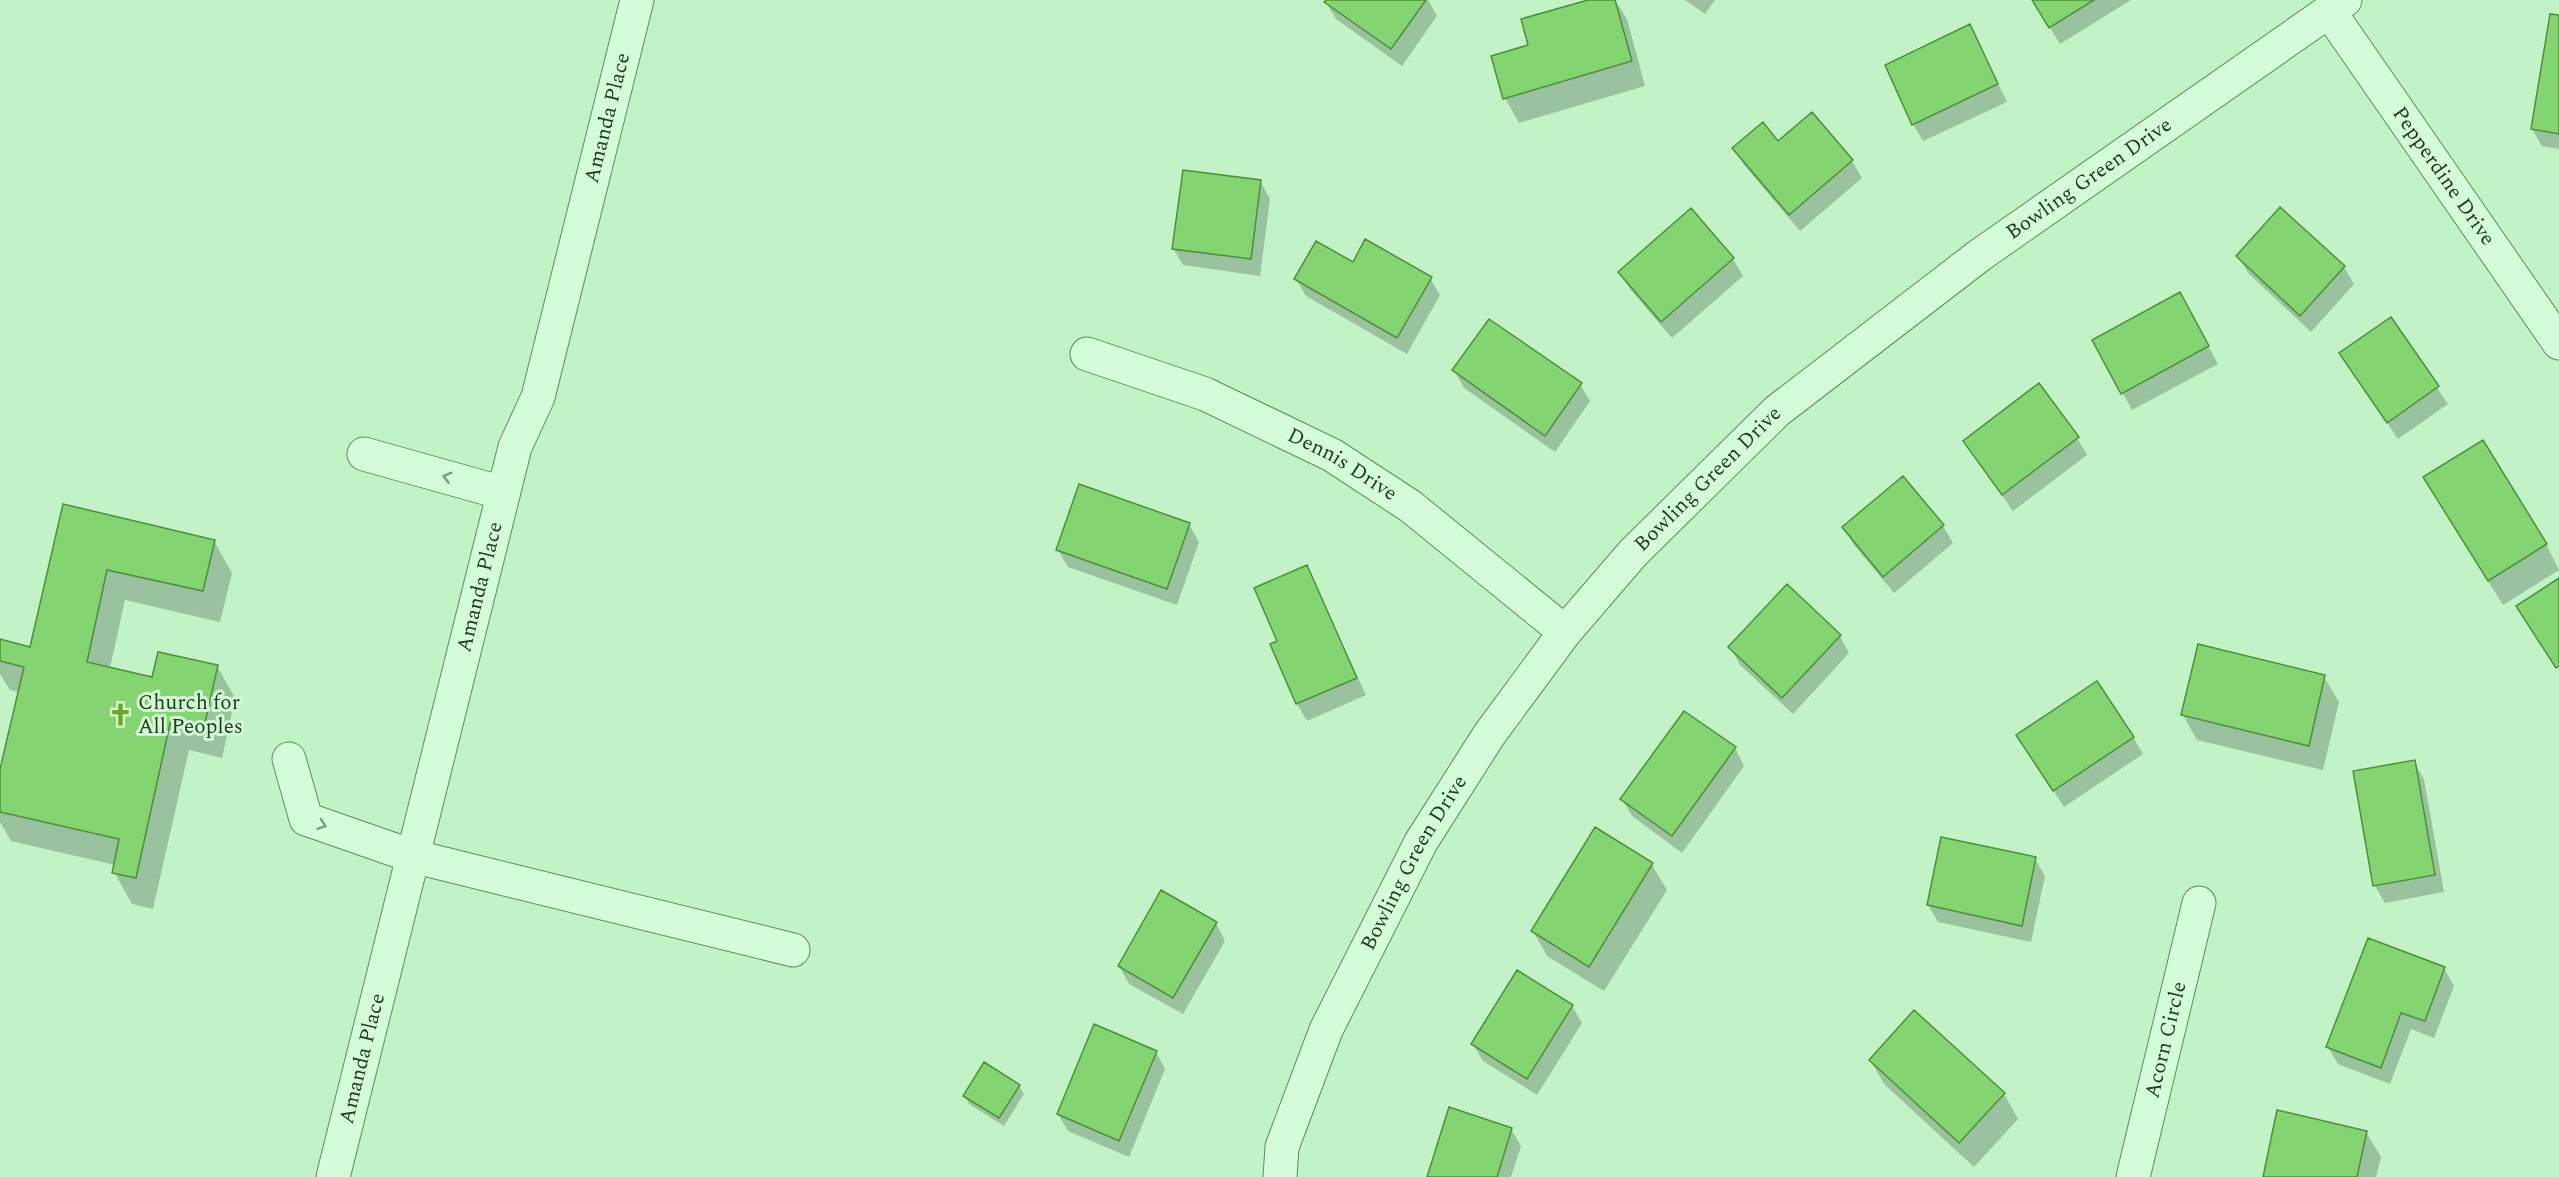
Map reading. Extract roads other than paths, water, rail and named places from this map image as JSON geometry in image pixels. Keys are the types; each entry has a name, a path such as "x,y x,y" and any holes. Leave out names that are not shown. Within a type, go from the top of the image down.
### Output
{"street":[{"name":"Amanda Place","path":"333,1177 503,493 515,447 538,397 637,0"},
{"name":"Pepperdine Drive","path":"2337,6 2559,343"},
{"name":"Bowling Green Drive","path":"1256,1177 1281,1162 1326,1030 1421,842 1489,735 1565,632 1633,554 1776,411 1980,255 2337,6"},
{"name":"Dennis Drive","path":"1087,354 1205,394 1332,455 1410,506 1565,632"},
{"path":"364,454 503,493"},
{"path":"289,759 306,819 412,856 794,950"},
{"name":"Acorn Circle","path":"2133,1177 2199,903"}],"place":[{"name":"Church for All Peoples","path":"120,715"}]}
